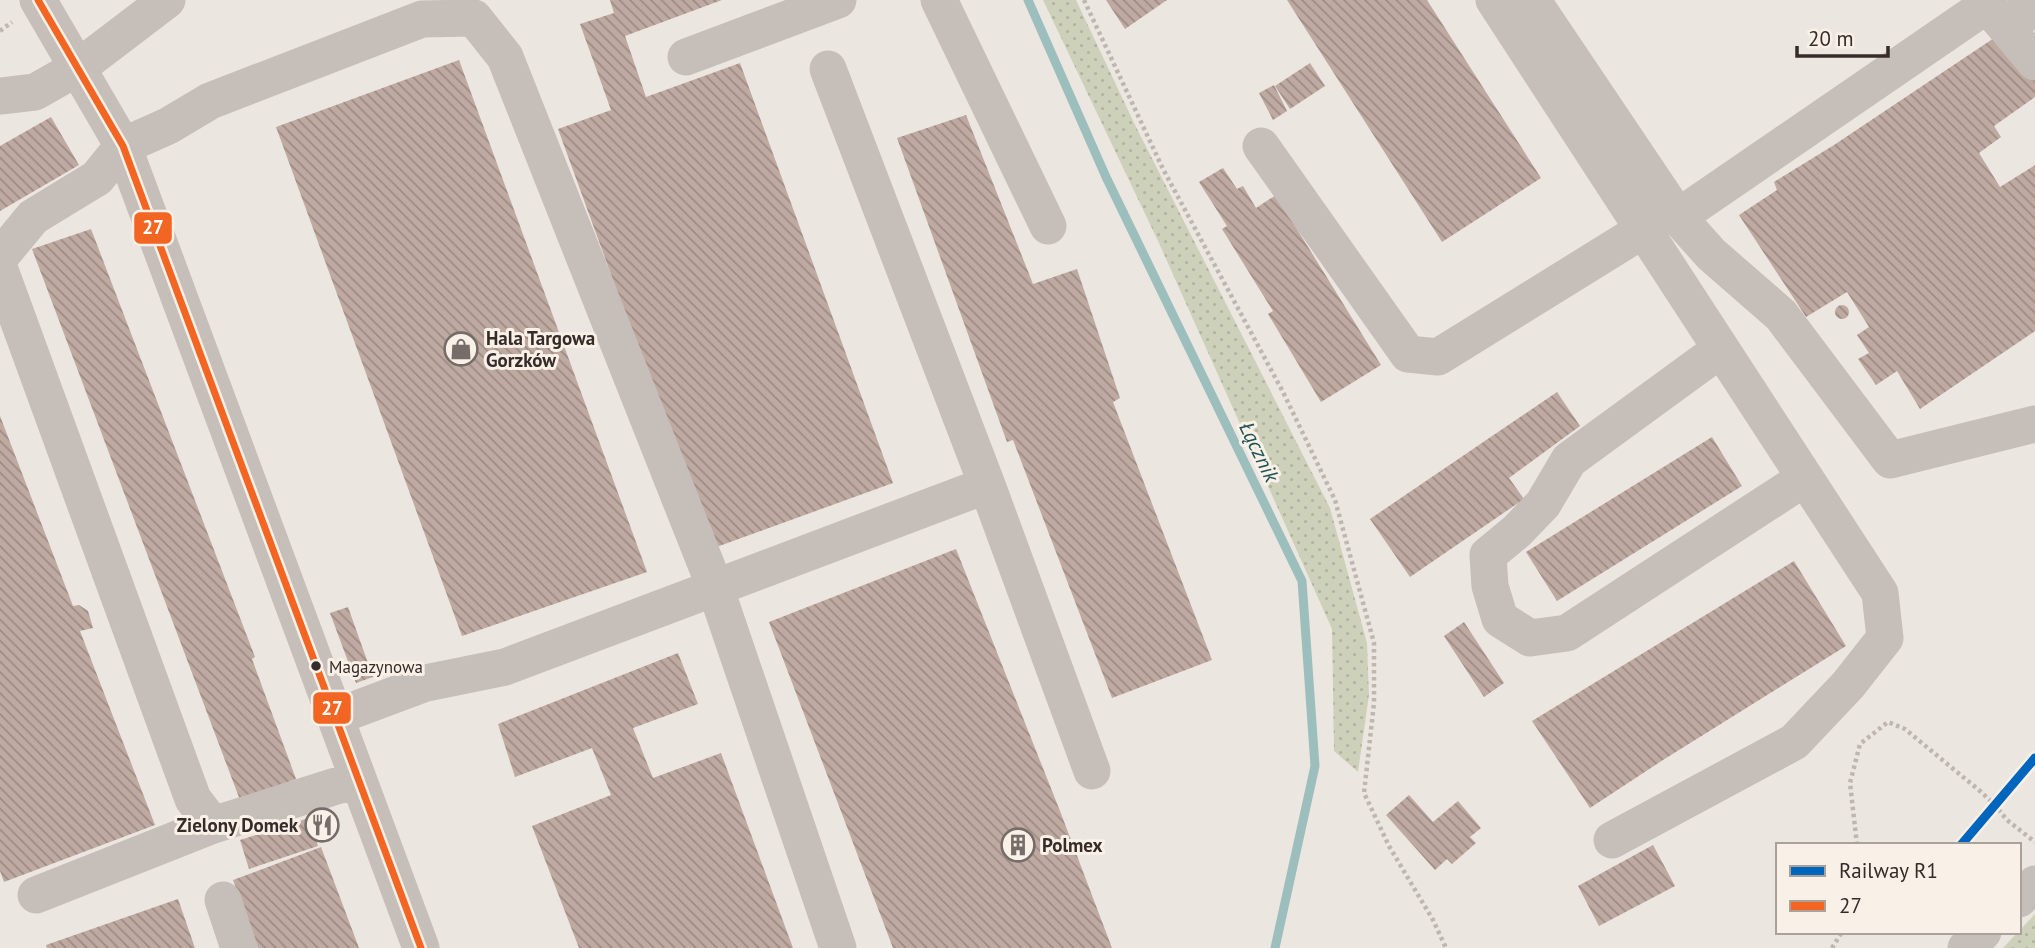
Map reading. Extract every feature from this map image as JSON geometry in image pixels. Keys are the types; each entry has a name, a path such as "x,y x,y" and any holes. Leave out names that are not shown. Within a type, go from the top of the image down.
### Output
{"street":[{"path":"38,0 79,67 122,146 421,948"},
{"path":"0,96 35,92 79,67 167,0"},
{"path":"686,57 838,0"},
{"path":"939,0 1048,226"},
{"path":"1494,0 1880,593 1885,638 1848,685 1794,742 1612,840"},
{"path":"1532,0 1678,218 1711,254 1782,315 1890,460 2035,424"},
{"path":"2025,0 2035,12"},
{"path":"1678,218 1987,5 2035,62"},
{"path":"0,257 33,216 97,178 122,146 168,126 210,101 422,19 474,18 505,57 715,587 838,948"},
{"path":"828,69 1092,771"},
{"path":"1261,146 1408,354 1438,357 1643,230"},
{"path":"0,270 193,799 214,825"},
{"path":"1721,349 1569,460 1543,504 1517,531 1488,555 1490,586 1500,619 1531,638 1567,633 1805,478"},
{"path":"335,717 426,683 505,667 986,485"},
{"path":"36,895 214,825 358,779"},
{"path":"2021,897 2035,884"},
{"path":"223,900 239,948"},
{"path":"1966,948 1981,934"}],"path":[{"path":"1084,0 1163,169 1283,392 1335,500 1374,643 1374,704 1364,793 1389,846 1447,948"},
{"path":"1857,843 1850,783 1860,744 1888,722 1905,729 1980,791 2007,820 2035,842"}],"green space":[{"path":"1043,0 1076,0 1136,127 1330,508 1367,643 1369,695 1358,772 1334,751 1332,629 1158,241"},
{"path":"2035,914 2035,948 2003,948 2016,934 2021,934 2021,929"}],"building":[{"path":"610,0 722,0 625,36 646,97 740,63 893,483 711,549 558,129 611,110 580,24 614,13"},
{"path":"1106,0 1167,0 1125,29"},
{"path":"1287,0 1427,0 1541,178 1442,242"},
{"path":"2003,32 2035,79 2035,97 1994,126 2001,137 1979,153 2000,187 2035,165 2035,331 1920,409 1897,371 1876,385 1858,359 1869,353 1857,335 1869,327 1847,292 1806,317 1739,215 1777,190 1774,182"},
{"name":"Hala Targowa Gorzków","path":"459,60 647,572 462,636 276,127"},
{"path":"1310,63 1325,86 1290,109 1275,86"},
{"path":"1274,85 1287,111 1273,120 1259,93"},
{"path":"966,115 1033,284 1077,269 1120,398 1113,402 1212,660 1112,698 1013,440 1007,442 897,138"},
{"path":"51,117 79,165 0,211 0,146"},
{"path":"1223,168 1237,189 1243,186 1256,208 1276,195 1381,365 1321,402 1268,314 1273,311 1222,229 1227,226 1199,182"},
{"path":"91,229 255,657 252,659 296,779 240,800 32,249"},
{"path":"1842,305 1847,307 1847,317 1842,319 1837,317 1835,312 1837,307"},
{"path":"1557,392 1580,426 1509,478 1524,499 1410,577 1370,519"},
{"path":"0,416 73,606 79,605 88,611 93,628 80,631 155,825 4,882 0,871"},
{"path":"1712,437 1742,486 1557,601 1526,552"},
{"path":"956,549 1112,948 893,948 769,622"},
{"path":"1794,561 1846,646 1590,808 1532,721"},
{"path":"348,607 373,677 356,683 330,613"},
{"path":"1464,622 1504,683 1484,697 1444,636"},
{"path":"678,653 698,704 633,728 653,778 721,753 793,948 579,948 532,826 611,795 592,748 515,777 498,724"},
{"path":"1409,795 1433,822 1458,801 1481,828 1470,837 1476,843 1452,864 1447,859 1435,870 1386,815"},
{"path":"309,818 318,846 249,869 240,840"},
{"path":"1653,845 1675,886 1599,926 1578,886"},
{"path":"321,847 359,948 258,948 233,880"},
{"path":"178,899 195,948 47,948 46,945"}],"waterway":[{"name":"Łącznik","path":"1028,0 1106,177 1302,581 1315,766 1275,948"}],"rail line":[{"name":"R1","path":"1963,843 2035,758"}],"transit line":[{"name":"27","path":"38,0 123,146 421,948"}],"place":[{"name":"Hala Targowa Gorzków","path":"461,349"},
{"name":"Magazynowa","path":"316,666"},
{"name":"Zielony Domek","path":"322,825"},
{"name":"Polmex","path":"1018,845"}]}
